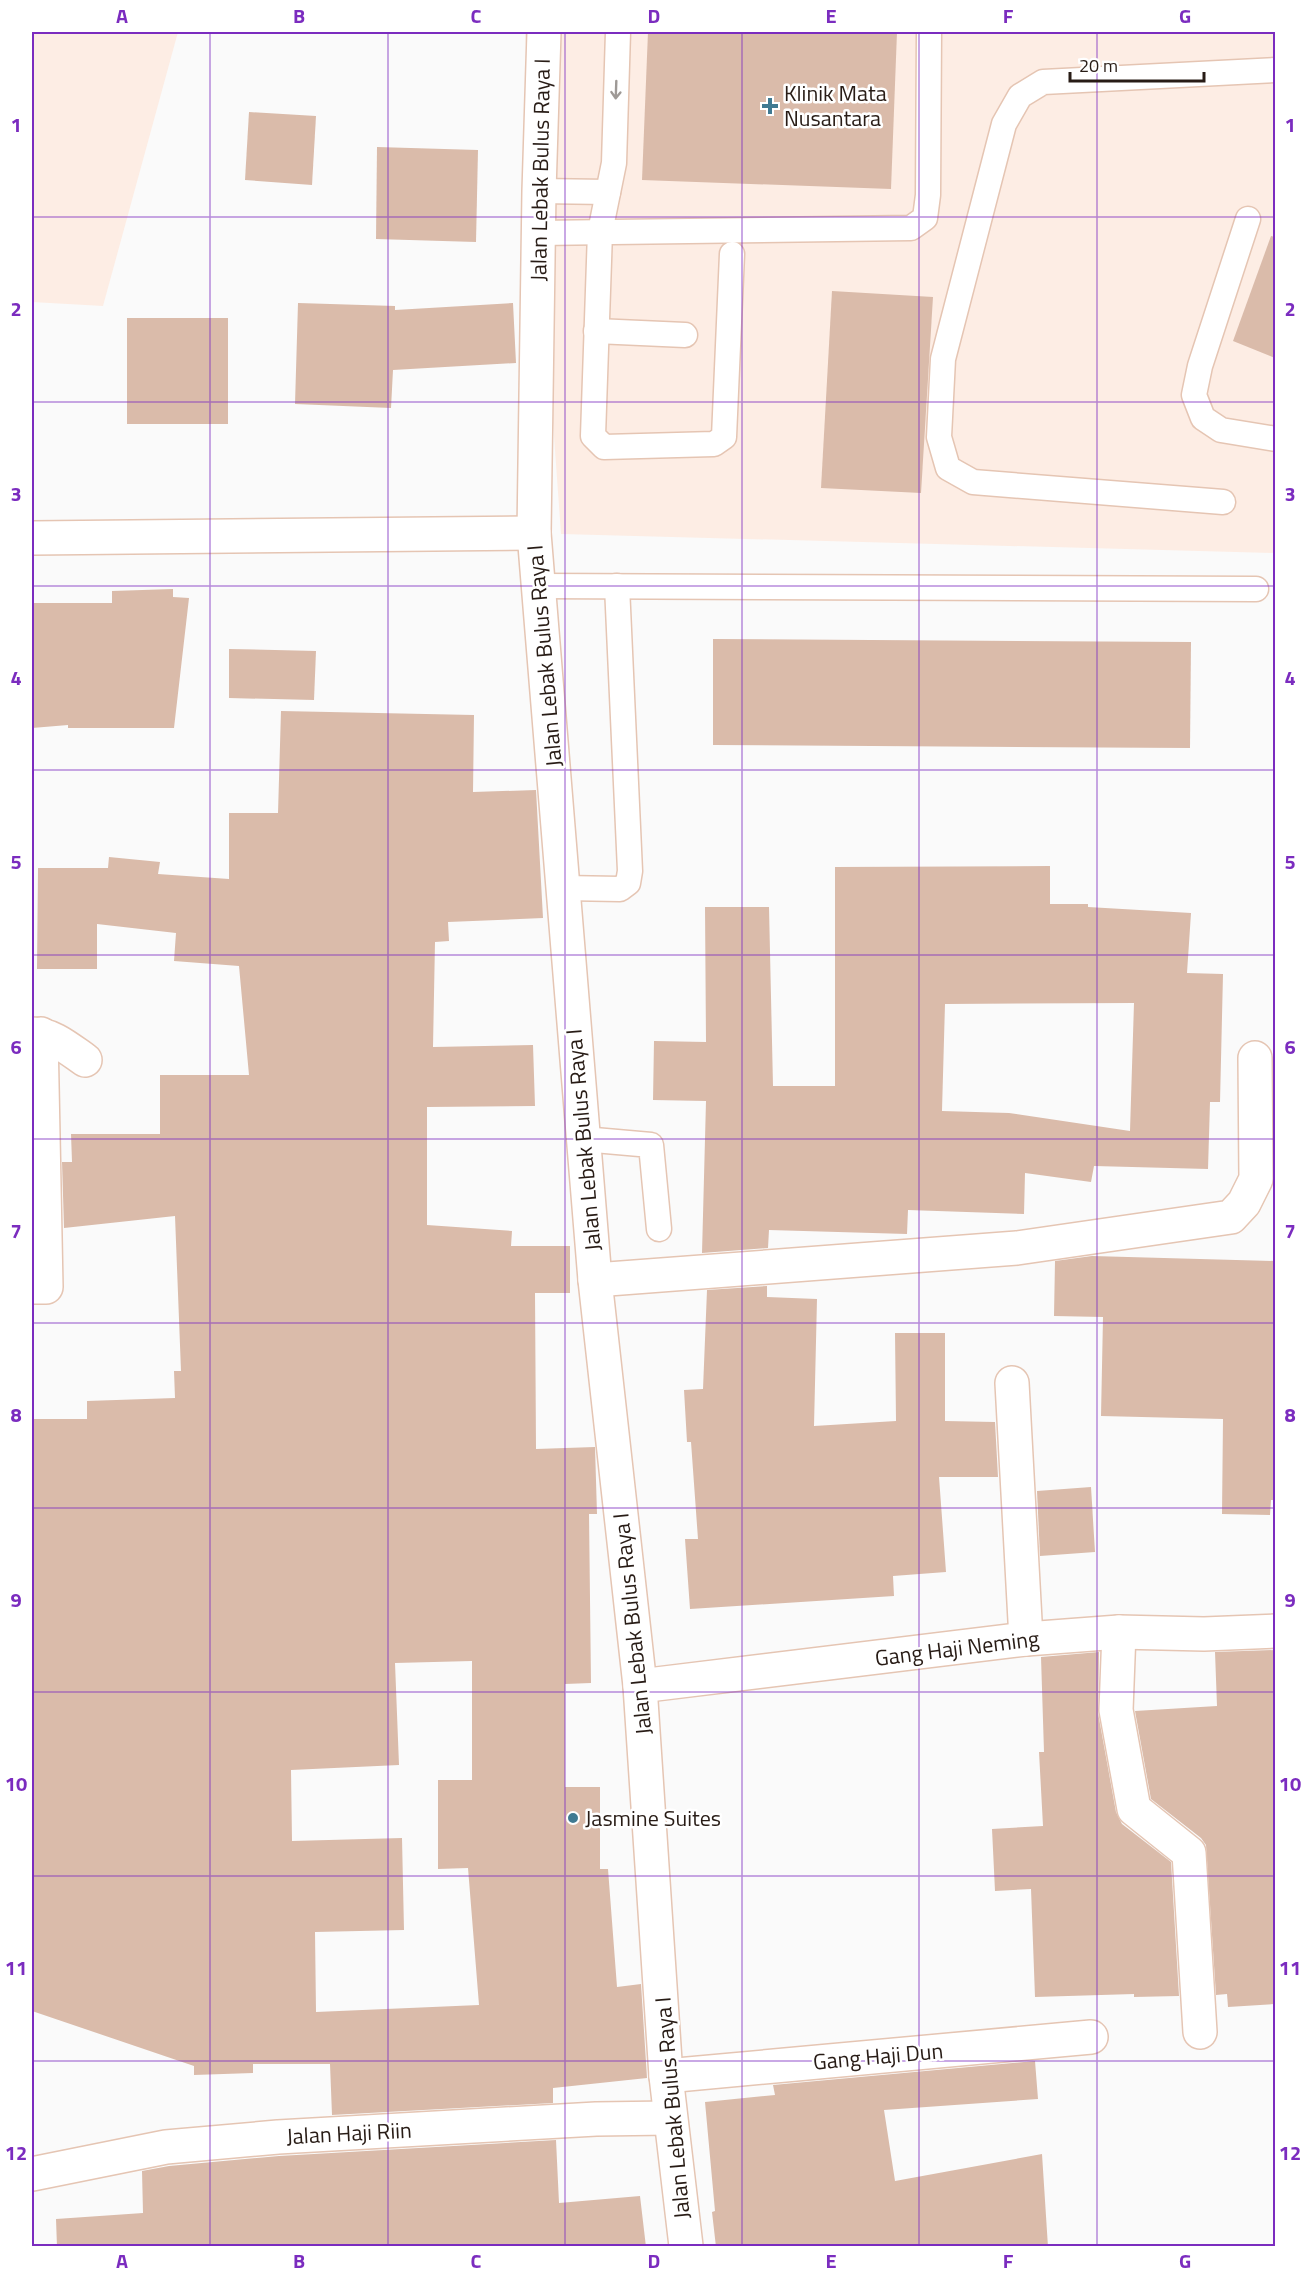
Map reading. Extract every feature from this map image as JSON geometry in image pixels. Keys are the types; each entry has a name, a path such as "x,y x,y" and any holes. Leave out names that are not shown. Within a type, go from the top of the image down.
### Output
{"street":[{"name":"Jalan Lebak Bulus Raya I","path":"544,32 538,192 534,533 595,1280 640,1686 666,2076 686,2247"},
{"path":"32,538 534,533"},
{"path":"32,1287 46,1287 36,1034 63,1044 85,1060"},
{"path":"595,1280 1017,1248 1231,1218 1244,1203 1256,1179 1255,1058"},
{"path":"1012,1383 1026,1639"},
{"name":"Gang Haji Neming","path":"640,1686 1026,1639 1119,1632 1204,1634 1275,1631"},
{"path":"1119,1632 1116,1710 1134,1809 1189,1853 1200,2032"},
{"name":"Gang Haji Dun","path":"666,2076 1090,2037"},
{"name":"Jalan Haji Riin","path":"32,2174 166,2147 278,2137 596,2119 670,2118"}],"lane":[{"path":"618,32 614,163 600,232 596,332 593,436 604,447 714,444 724,438 732,254"},
{"path":"538,234 911,228 925,218 928,195 929,32"},
{"path":"1223,502 973,482 948,468 939,437 943,359 1004,124 1020,96 1043,82 1275,70"},
{"path":"538,192 608,192"},
{"path":"1248,219 1200,366 1194,395 1203,418 1221,430 1275,439"},
{"path":"596,332 685,335"},
{"path":"538,586 1256,589"},
{"path":"563,888 620,889 628,883 630,871 617,586"},
{"path":"583,1139 651,1144 659,1228"}],"shaded area":[{"path":"32,32 178,32 103,306 32,302"},
{"path":"525,32 1275,33 1275,553 561,534"}],"building":[{"name":"Klinik Mata Nusantara","path":"648,32 897,32 891,189 642,180"},
{"path":"249,112 316,116 312,185 245,180"},
{"path":"377,147 478,150 476,242 376,239"},
{"path":"1271,236 1275,237 1275,358 1233,341"},
{"path":"832,291 933,297 921,493 821,488"},
{"path":"298,303 395,306 395,310 513,303 516,363 393,370 391,408 295,404"},
{"path":"127,318 228,318 228,424 127,424"},
{"path":"173,589 173,597 189,598 174,728 68,728 68,725 32,728 32,603 112,603 112,591"},
{"path":"713,639 1191,642 1190,748 713,745"},
{"path":"229,649 316,651 314,700 229,698"},
{"path":"281,711 474,715 473,792 536,790 543,918 448,922 449,941 435,942 433,1047 533,1045 535,1106 427,1107 427,1225 512,1231 511,1246 570,1246 570,1293 535,1293 536,1449 595,1447 597,1514 589,1514 591,1683 565,1684 565,1787 600,1787 600,1869 608,1869 617,1987 641,1984 647,2078 553,2088 553,2103 332,2115 330,2064 253,2064 253,2073 194,2075 194,2066 32,2011 32,1419 87,1419 87,1401 175,1398 174,1371 181,1371 175,1216 64,1228 62,1162 72,1162 71,1134 160,1134 160,1075 249,1075 239,966 174,961 176,933 97,924 97,969 37,969 38,868 108,868 109,857 160,862 158,874 229,879 229,813 278,813","holes":["472,1661 472,1780 438,1780 438,1869 468,1868 479,2005 316,2012 315,1932 404,1930 402,1838 292,1841 291,1770 399,1765 395,1663"]},
{"path":"1050,866 1050,904 1088,904 1088,907 1191,913 1187,973 1223,974 1220,1102 1210,1102 1208,1169 1094,1166 1091,1182 1025,1173 1024,1214 908,1210 907,1234 769,1230 768,1248 702,1253 706,1101 653,1100 654,1041 706,1042 705,907 769,907 773,1086 835,1086 835,867","holes":["1134,1003 1130,1131 1009,1113 942,1111 945,1004"]},
{"path":"1092,1256 1275,1261 1275,1500 1271,1500 1270,1515 1222,1514 1223,1419 1101,1416 1103,1317 1054,1316 1055,1261"},
{"path":"767,1286 767,1297 817,1299 814,1426 896,1421 895,1333 945,1333 945,1421 995,1422 998,1477 939,1477 946,1572 893,1576 894,1596 690,1609 685,1539 698,1539 691,1442 687,1442 684,1390 703,1389 707,1290"},
{"path":"1091,1487 1095,1552 1040,1556 1037,1491"},
{"path":"1275,1650 1275,2004 1228,2007 1227,1994 1216,1995 1206,1845 1201,1838 1151,1799 1135,1711 1217,1706 1215,1652"},
{"path":"1099,1652 1098,1713 1116,1812 1122,1824 1171,1862 1179,1996 1134,1997 1134,1994 1035,1997 1031,1889 995,1891 992,1829 1043,1826 1039,1752 1044,1752 1041,1657"},
{"path":"1035,2061 1038,2099 884,2110 895,2181 1042,2154 1048,2247 716,2247 705,2102 775,2095 773,2085"},
{"path":"556,2140 559,2203 640,2196 646,2247 57,2247 56,2219 143,2213 142,2171 169,2166 279,2156"}],"place":[{"name":"Klinik Mata Nusantara","path":"770,106"},
{"name":"Jasmine Suites","path":"573,1818"}]}
